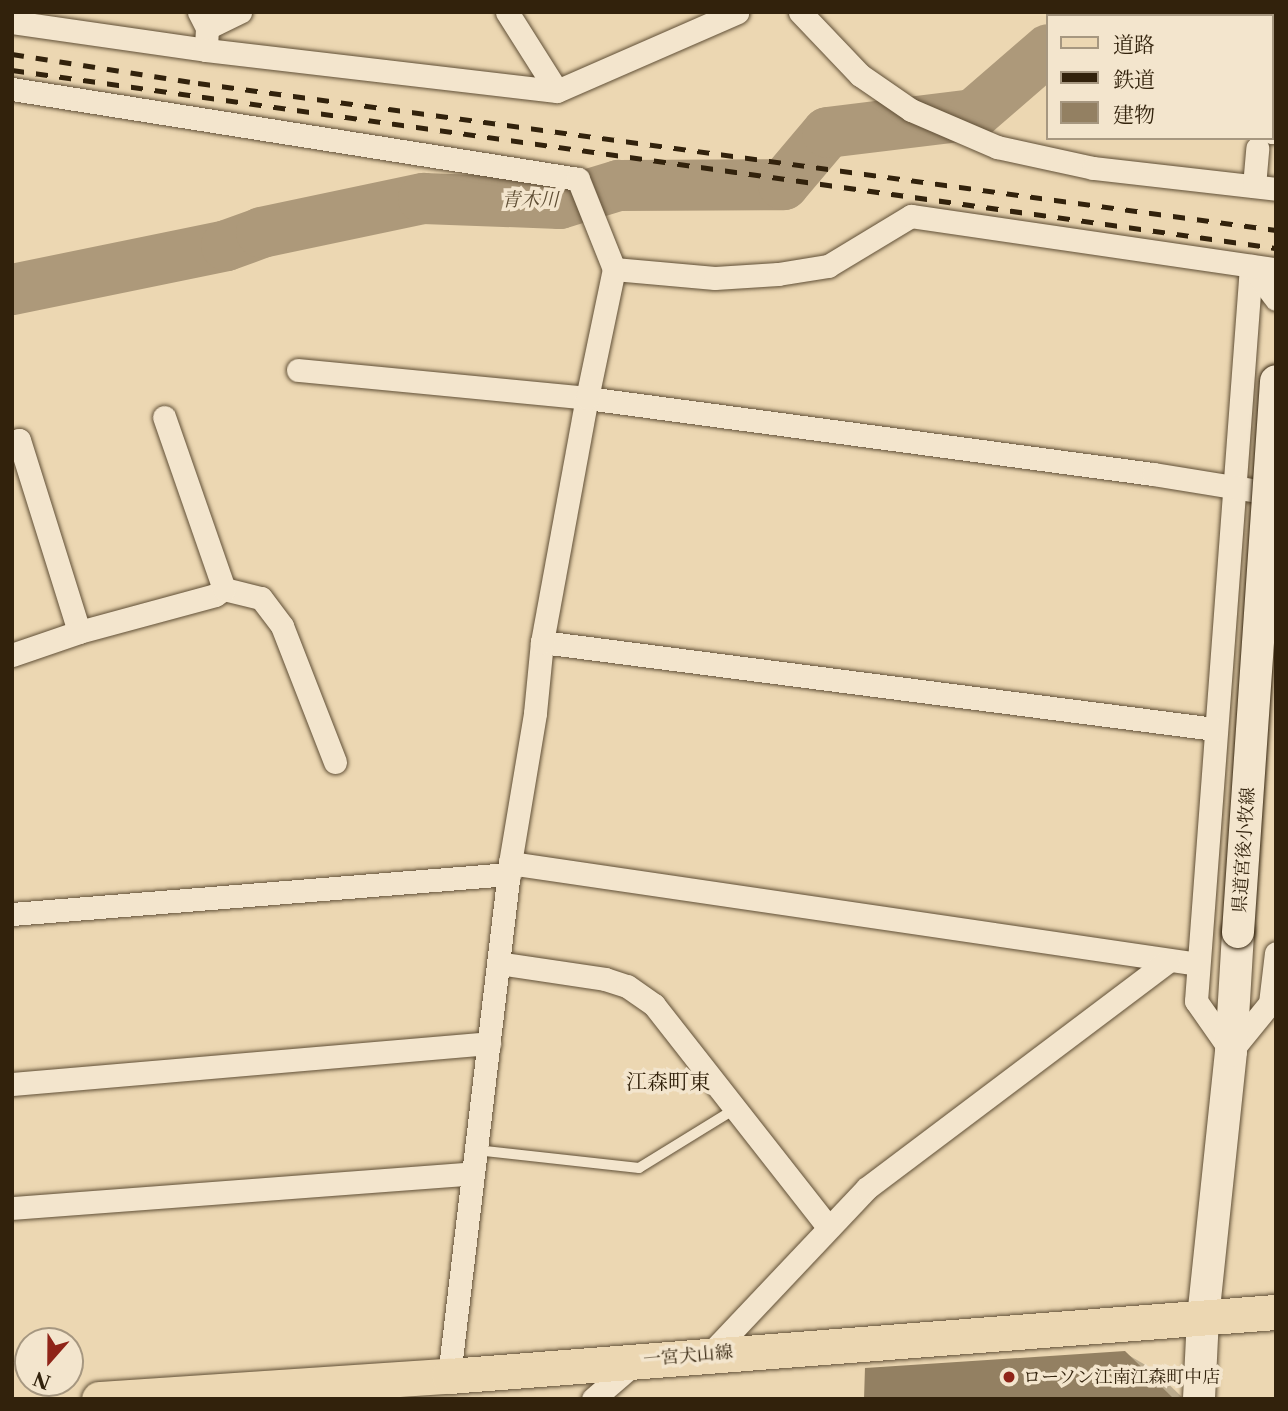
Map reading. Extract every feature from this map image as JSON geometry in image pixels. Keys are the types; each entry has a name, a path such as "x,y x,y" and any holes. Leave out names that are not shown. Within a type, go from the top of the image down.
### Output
{"main road":[{"name":"県道宮後小牧線","path":"1199,1399 1203,1318 1231,1051 1276,381"},
{"name":"一宮犬山線","path":"99,1399 449,1376 1276,1312"}],"street":[{"path":"204,30 240,12"},
{"path":"506,12 557,91"},
{"path":"12,22 204,30 557,91 738,12"},
{"path":"800,12 860,75 911,110 997,147 1093,168 1265,187 1266,140"},
{"path":"12,89 578,179 614,269 542,642 535,713 498,963 449,1376"},
{"path":"614,269 715,278 778,274 828,266 864,248 911,216 1276,269"},
{"path":"1251,266 1276,299"},
{"path":"1251,266 1232,486 1196,1001 1231,1051 1270,1003 1276,953"},
{"path":"298,370 587,398 1276,494"},
{"path":"164,417 224,589"},
{"path":"12,442 19,440 79,632"},
{"path":"12,655 79,632 215,595 224,589 261,598 282,626 335,762"},
{"path":"542,642 1215,729"},
{"path":"12,914 510,869 1198,964"},
{"path":"710,1354 867,1188 1168,961"},
{"path":"498,963 605,979 627,986 654,1005 830,1228"},
{"path":"12,1084 489,1043"},
{"path":"12,1208 473,1173"},
{"path":"593,1399 639,1360"}],"lane":[{"path":"476,1150 639,1168 735,1109"}],"building":[{"name":"ローソン江南江森町中店","path":"1125,1351 1174,1399 864,1399 865,1368"}],"waterway":[{"name":"青木川","path":"12,289 226,245 261,232 423,198 559,203 618,185 783,184 827,132 973,114 1046,51"}],"railway":[{"path":"12,54 198,83 1276,230"},
{"path":"12,70 1276,248"}],"place":[{"name":"ローソン江南江森町中店","path":"1009,1377"}],"district":[{"name":"江森町東","path":"668,1082"}]}
